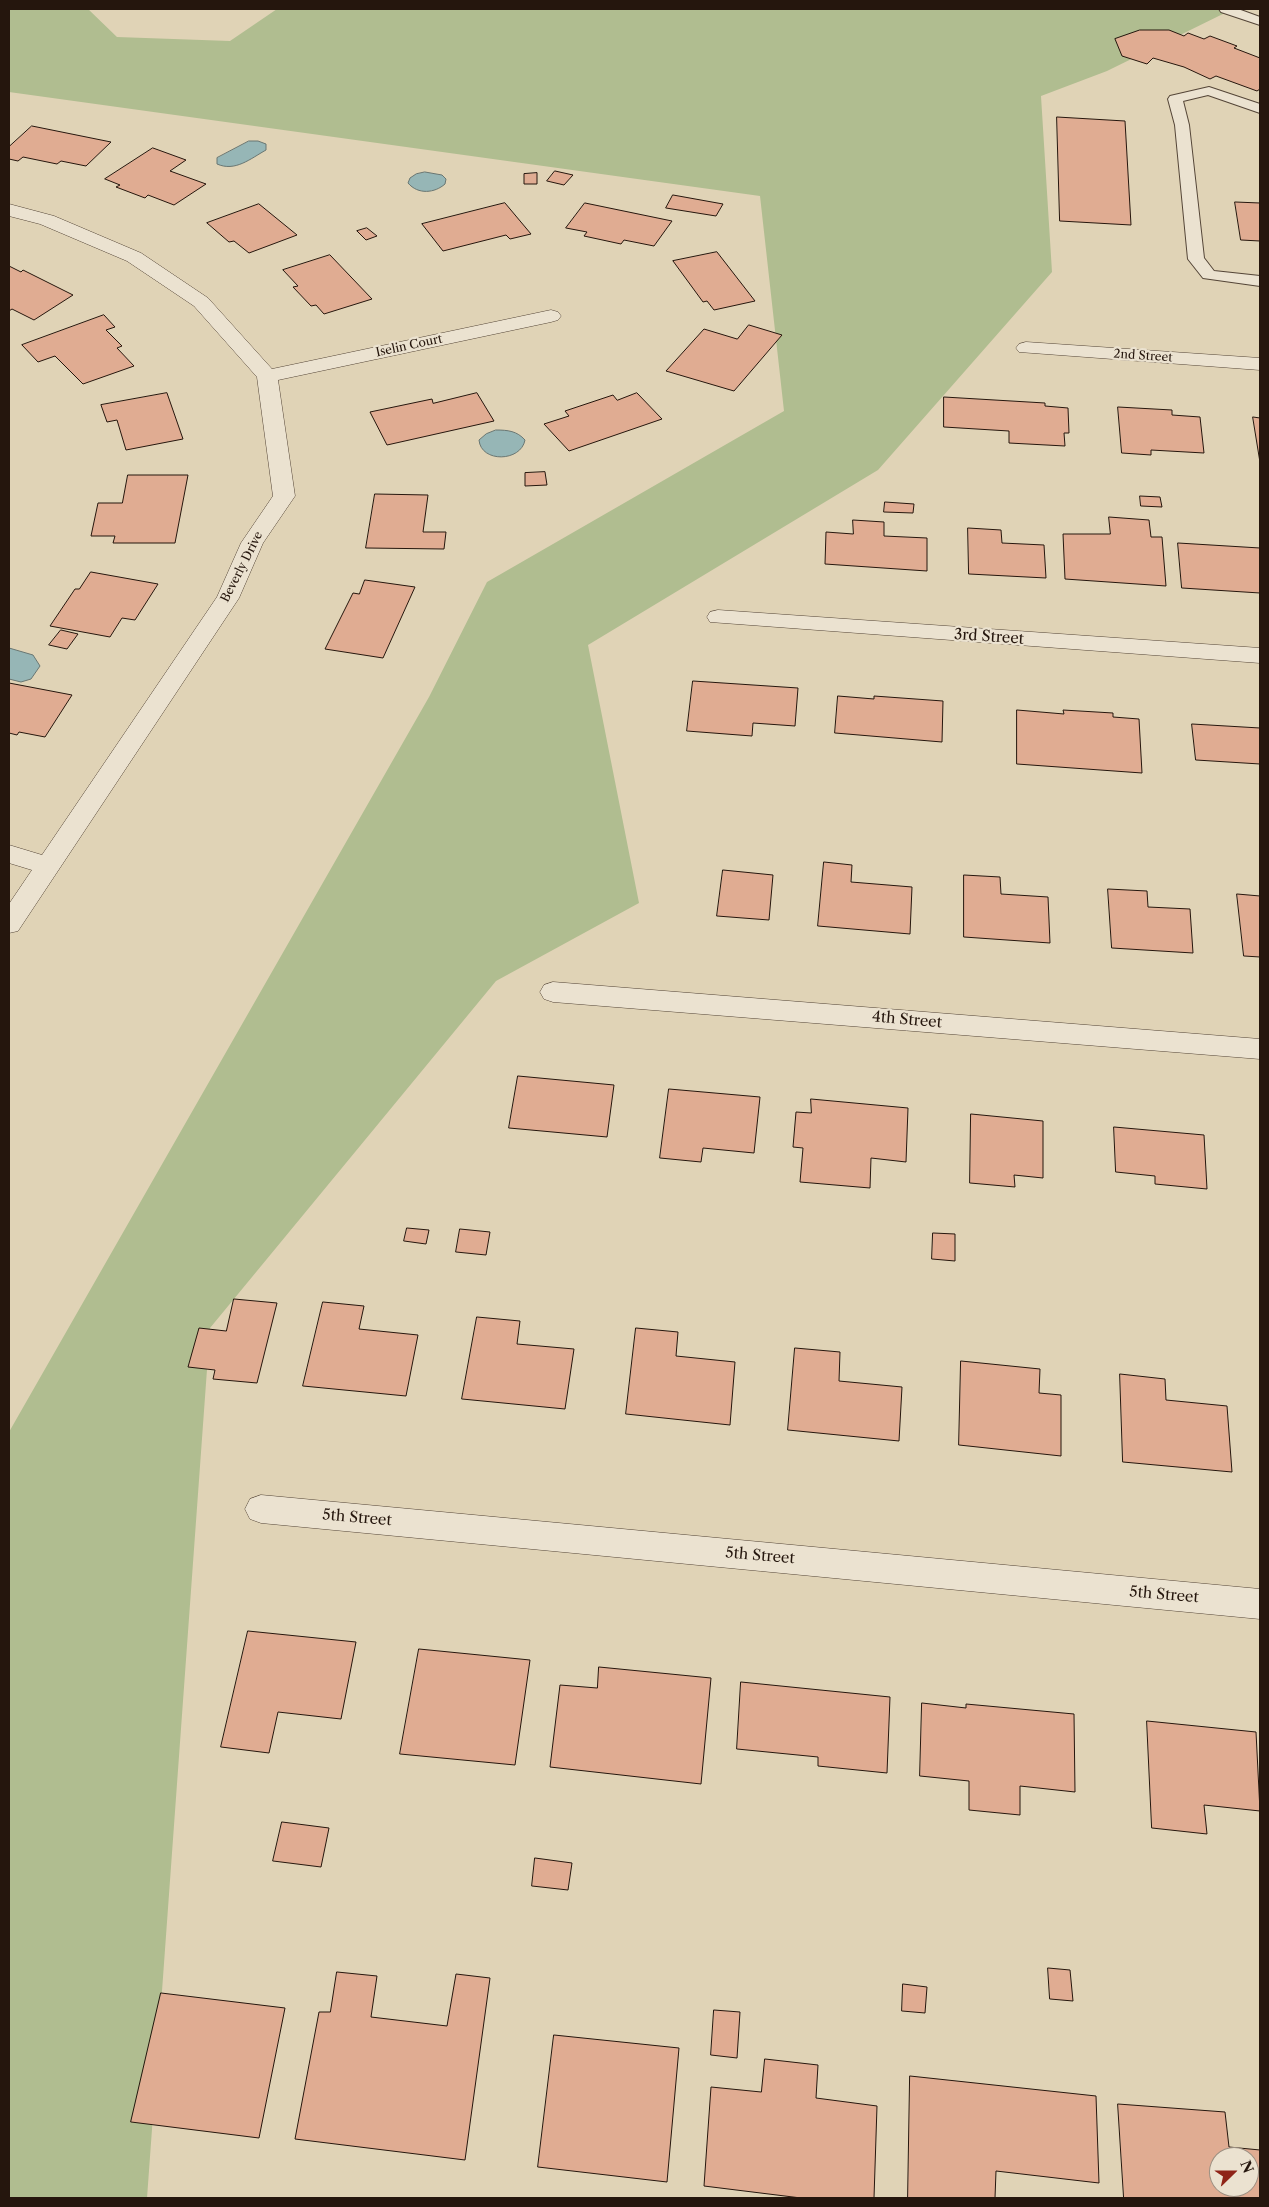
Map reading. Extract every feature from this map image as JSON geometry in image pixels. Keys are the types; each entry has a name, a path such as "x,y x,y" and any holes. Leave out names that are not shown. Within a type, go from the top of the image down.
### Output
{"street":[{"path":"9,210 47,220 134,257 201,302 267,376"},
{"name":"Iselin Court","path":"267,376 551,316"},
{"name":"2nd Street","path":"1026,348 1260,364"},
{"name":"Beverly Drive","path":"9,924 228,598 252,543 284,496 267,376"},
{"name":"3rd Street","path":"718,618 1260,656"},
{"path":"9,854 49,866"},
{"name":"4th Street","path":"554,992 1260,1049"},
{"name":"5th Street","path":"261,1509 1260,1604"}],"lane":[{"path":"1226,9 1260,22"},
{"path":"1260,109 1209,91 1175,99 1184,144 1196,259 1208,274 1260,281"}],"green space":[{"path":"9,9 88,9 117,37 230,41 277,9 1233,9 1107,71 1041,96 1052,272 878,470 588,645 639,903 496,981 210,1328 147,2198 9,2198 9,1432 429,697 487,582 784,411 760,196 9,92"}],"water":[{"path":"249,141 258,141 266,144 266,150 236,165 224,166 217,164 217,158"},
{"path":"425,172 442,175 446,179 445,184 432,191 421,191 408,183 410,178 416,174"},
{"path":"496,430 508,431 519,435 525,440 522,447 516,453 509,456 493,456 486,453 481,448 479,440 486,434"},
{"path":"9,648 33,655 40,666 31,679 21,682 9,679"}],"building":[{"path":"1140,30 1169,30 1184,36 1188,33 1204,39 1210,36 1237,46 1234,48 1260,58 1260,89 1257,91 1216,76 1210,79 1184,67 1153,58 1147,64 1122,56 1115,39"},
{"path":"1057,117 1125,121 1131,225 1060,221"},
{"path":"32,126 111,142 86,166 61,161 57,164 23,157 18,161 9,159 9,147"},
{"path":"153,148 186,160 170,171 206,184 174,205 148,195 145,198 116,187 120,185 105,179"},
{"path":"555,171 573,175 564,185 547,181"},
{"path":"537,173 537,184 524,184 524,174"},
{"path":"673,195 723,204 716,216 666,208"},
{"path":"1235,202 1260,203 1260,241 1241,240"},
{"path":"505,203 531,234 510,239 506,235 443,251 422,224"},
{"path":"585,203 672,221 654,246 624,240 621,244 584,236 587,232 566,228"},
{"path":"259,204 297,235 249,253 234,241 229,242 207,223"},
{"path":"367,228 377,236 366,240 357,231"},
{"path":"717,252 755,301 714,310 707,301 703,302 673,261"},
{"path":"330,255 372,299 324,314 316,305 311,306 293,287 298,286 283,270"},
{"path":"9,266 21,272 23,270 73,295 34,320 12,309 9,311"},
{"path":"104,315 115,327 106,330 122,346 117,348 134,366 83,384 55,356 38,362 22,345"},
{"path":"749,325 782,335 734,391 666,371 704,329 737,339"},
{"path":"167,393 183,439 126,450 117,420 107,422 101,405"},
{"path":"477,393 494,421 387,445 370,412 432,399 433,403"},
{"path":"637,393 662,419 569,451 544,424 569,416 565,411 613,395 617,400"},
{"path":"944,397 1045,403 1045,406 1068,408 1069,433 1064,433 1065,446 1009,443 1009,431 944,427"},
{"path":"1118,407 1172,410 1172,415 1200,417 1204,453 1151,450 1151,455 1122,453"},
{"path":"1253,417 1260,418 1260,462"},
{"path":"545,472 547,485 525,486 525,473"},
{"path":"128,475 188,475 175,543 113,543 115,536 91,536 98,503 122,503"},
{"path":"375,494 428,495 423,532 446,532 444,549 366,548"},
{"path":"1140,496 1160,497 1162,507 1141,506"},
{"path":"885,502 914,504 913,513 884,512"},
{"path":"1109,517 1149,520 1151,537 1162,537 1166,586 1065,579 1063,534 1110,534"},
{"path":"853,520 884,522 884,536 927,538 927,571 825,564 826,532 853,534"},
{"path":"968,528 1001,530 1002,543 1044,545 1046,578 969,574"},
{"path":"1178,543 1260,548 1260,593 1182,588"},
{"path":"91,572 158,584 135,620 122,618 110,637 50,626 75,589 79,589"},
{"path":"365,580 415,587 383,658 325,649 353,593 359,594"},
{"path":"61,630 78,634 67,649 49,645"},
{"path":"693,681 798,688 795,726 753,723 752,736 687,731"},
{"path":"9,683 72,695 45,737 19,732 17,735 9,733"},
{"path":"838,696 874,699 874,696 943,701 942,742 835,733"},
{"path":"1017,710 1064,714 1063,710 1113,713 1113,717 1139,719 1142,773 1017,764"},
{"path":"1192,724 1260,728 1260,764 1196,760"},
{"path":"824,862 852,865 851,882 912,887 910,934 818,926"},
{"path":"723,870 773,875 769,920 717,916"},
{"path":"964,875 1000,877 1001,894 1048,897 1050,943 964,937"},
{"path":"1108,889 1147,891 1148,907 1190,909 1193,953 1112,948"},
{"path":"1237,894 1260,896 1260,957 1244,956"},
{"path":"518,1076 614,1085 607,1137 509,1128"},
{"path":"669,1089 760,1097 754,1153 703,1148 701,1162 660,1158"},
{"path":"811,1099 908,1108 906,1162 871,1158 870,1188 800,1182 803,1148 793,1147 796,1112 811,1113"},
{"path":"971,1114 1043,1121 1043,1178 1014,1175 1015,1187 970,1183"},
{"path":"1114,1127 1204,1135 1207,1189 1155,1184 1155,1176 1116,1172"},
{"path":"407,1228 429,1230 426,1244 404,1241"},
{"path":"460,1229 490,1232 486,1255 456,1252"},
{"path":"933,1233 955,1234 955,1261 932,1259"},
{"path":"234,1299 277,1303 257,1383 213,1379 215,1370 188,1367 199,1328 226,1331"},
{"path":"323,1302 364,1306 359,1329 418,1335 406,1396 303,1386"},
{"path":"477,1317 520,1321 517,1344 574,1349 565,1409 462,1399"},
{"path":"636,1328 678,1332 676,1356 735,1362 730,1425 626,1414"},
{"path":"795,1348 840,1352 839,1381 902,1387 899,1441 788,1430"},
{"path":"961,1361 1040,1369 1039,1393 1061,1395 1061,1456 959,1445"},
{"path":"1120,1374 1165,1379 1166,1400 1227,1406 1232,1472 1123,1462"},
{"path":"248,1631 356,1642 341,1719 278,1712 269,1753 221,1747"},
{"path":"419,1649 530,1660 515,1765 400,1754"},
{"path":"599,1667 711,1678 701,1784 550,1767 560,1685 597,1688"},
{"path":"741,1682 890,1697 887,1773 818,1766 818,1757 737,1749"},
{"path":"922,1703 966,1708 966,1704 1074,1714 1075,1792 1020,1786 1020,1815 969,1810 969,1781 920,1776"},
{"path":"1147,1721 1256,1732 1260,1811 1204,1805 1207,1834 1152,1828"},
{"path":"282,1822 329,1828 321,1867 273,1861"},
{"path":"535,1858 572,1863 568,1890 532,1886"},
{"path":"1048,1968 1070,1970 1073,2001 1050,1999"},
{"path":"337,1972 377,1976 371,2017 447,2026 456,1974 490,1978 465,2160 295,2139 319,2012 330,2012"},
{"path":"903,1984 927,1987 925,2013 902,2011"},
{"path":"161,1993 285,2008 259,2138 131,2122"},
{"path":"714,2010 740,2012 737,2058 711,2055"},
{"path":"554,2035 679,2048 667,2182 538,2167"},
{"path":"765,2059 818,2065 816,2098 877,2106 874,2198 801,2198 704,2186 711,2087 761,2092"},
{"path":"910,2076 1096,2096 1099,2183 996,2171 995,2198 908,2198"},
{"path":"1118,2104 1225,2112 1229,2147 1209,2147 1209,2197 1259,2197 1259,2150 1260,2198 1124,2198"}]}
